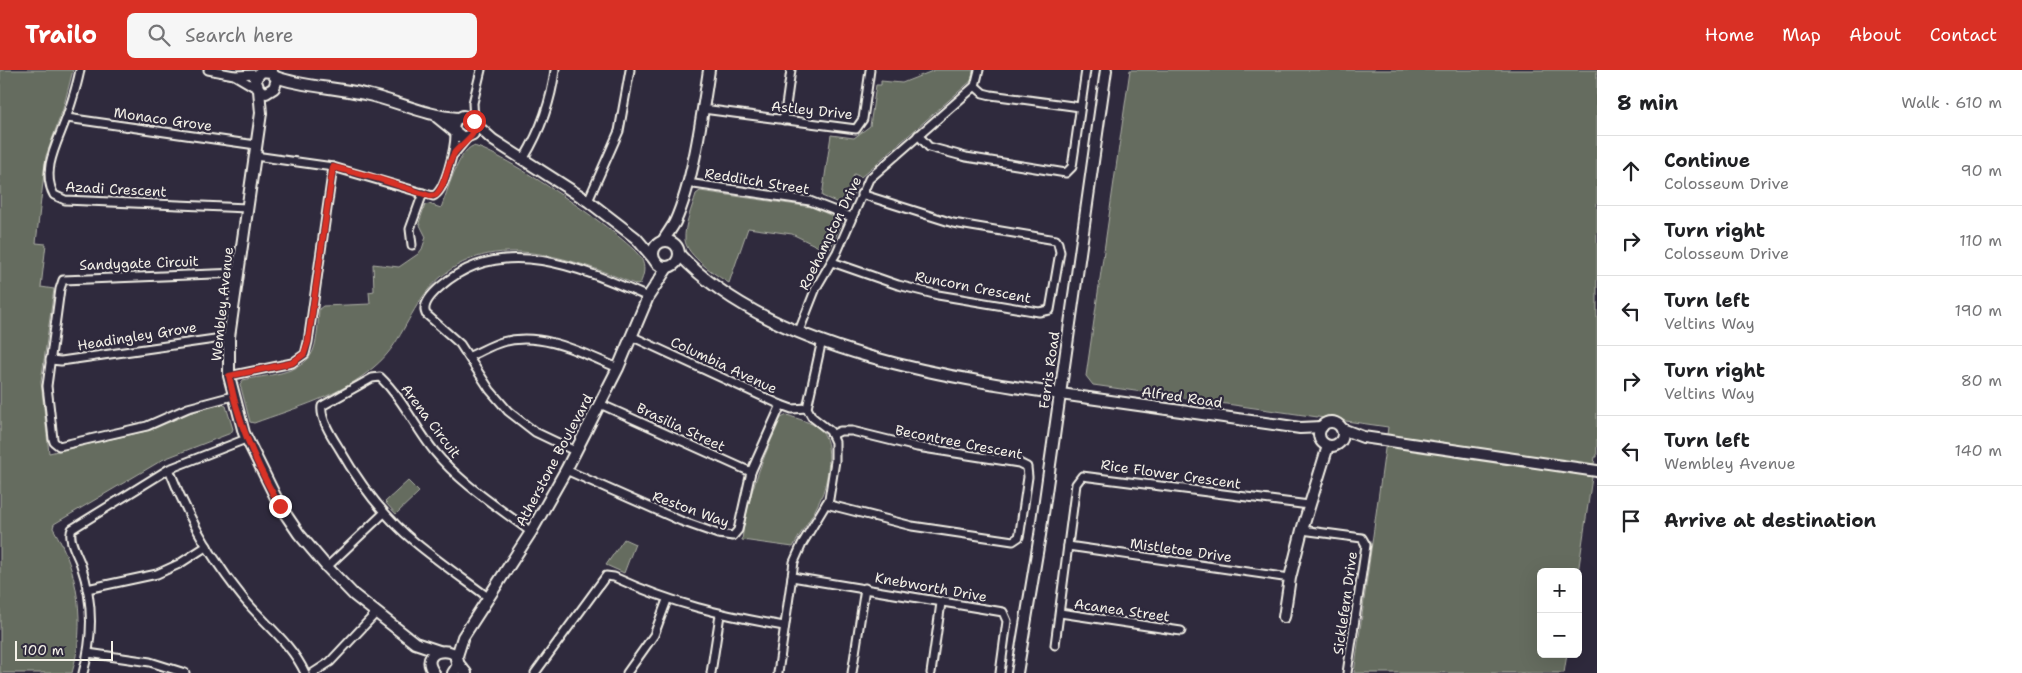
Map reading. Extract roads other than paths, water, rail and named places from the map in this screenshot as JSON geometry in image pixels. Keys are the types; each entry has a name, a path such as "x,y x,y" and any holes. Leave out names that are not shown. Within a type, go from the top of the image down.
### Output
{"street":[{"name":"Azadi Crescent","path":"80,70 67,118 55,146 50,171 52,191 57,198 247,208"},
{"path":"208,70 234,75 266,72 299,83 364,94 435,115 469,117 493,140 524,158 588,201 636,238 662,264 694,270"},
{"path":"412,245 410,229 423,193 433,196 438,193 454,154 470,137 474,123 473,103 481,70"},
{"path":"524,158 547,108 555,70"},
{"path":"588,201 619,131 630,70"},
{"path":"662,264 654,248 675,223 687,182 703,109 709,70"},
{"path":"784,120 791,70"},
{"name":"Astley Drive","path":"703,109 856,129 863,119 870,70"},
{"name":"Roehampton Drive","path":"799,331 816,288 832,262 869,179 974,86 980,70"},
{"path":"918,135 929,147 966,157 1066,173 1072,167 1086,70"},
{"name":"Ferris Road","path":"1016,673 1040,535 1106,70"},
{"path":"258,89 254,82 266,72"},
{"path":"266,72 277,82 273,90"},
{"path":"234,75 266,93 299,83"},
{"path":"974,86 983,93 991,95 1080,107"},
{"name":"Wembley Avenue","path":"258,89 261,113 229,337 229,376 233,396 246,439 280,506 299,534 326,567 376,613 415,643 431,669"},
{"name":"Wembley Avenue","path":"261,113 273,90"},
{"path":"454,154 454,123 473,103"},
{"path":"435,115 460,137 493,140"},
{"name":"Monaco Grove","path":"67,118 255,150 376,178 423,193"},
{"path":"229,376 292,363 304,354 308,342 333,167"},
{"name":"Redditch Street","path":"687,182 810,201 851,216"},
{"name":"Runcorn Crescent","path":"832,262 898,285 938,295 1040,312 1050,310 1060,252 1056,240 953,223 861,194"},
{"path":"675,223 678,250"},
{"path":"636,238 660,242 669,241 694,270"},
{"path":"662,264 678,250"},
{"path":"575,452 535,432 508,411 490,390 470,356 452,335 426,314 424,307 438,288 454,276 481,262 506,258 563,264 596,275 648,297"},
{"name":"Atherstone Boulevard","path":"441,650 462,637 490,598 531,532 566,470 618,368 662,264"},
{"name":"Alfred Road","path":"694,270 739,301 799,331 822,340 917,369 1060,394 1300,428 1322,427"},
{"name":"Sandygate Circuit","path":"233,396 188,408 148,426 59,446 53,439 47,386 60,289 65,279 238,273"},
{"name":"Columbia Avenue","path":"631,336 781,405 792,409 807,408"},
{"name":"Headingley Grove","path":"50,360 61,361 229,337"},
{"path":"470,356 502,342 536,340 559,344 618,368"},
{"path":"778,673 792,577 799,549 826,504 831,490 836,452 832,435 826,426 812,417 807,408 822,340"},
{"name":"Arena Circuit","path":"490,598 414,542 384,513 334,441 321,410 324,403 378,376 399,397 423,436 459,478 531,532"},
{"name":"Brasilia Street","path":"600,404 751,472"},
{"name":"Reston Way","path":"566,470 681,521 729,536 736,534 751,472 781,405"},
{"path":"1284,617 1290,578 1310,505 1324,442 1322,427 1332,423 1363,437 1597,471"},
{"name":"Alfred Road","path":"1300,428 1324,442"},
{"path":"1341,440 1342,429"},
{"name":"Becontree Crescent","path":"826,504 912,526 1013,541 1019,537 1028,477 1027,467 1019,463 917,447 852,431 845,430 832,435"},
{"path":"1324,442 1336,445 1341,440 1363,437"},
{"path":"83,673 88,653 90,620 88,589 71,538 72,529 169,469 246,439"},
{"path":"169,469 187,511 207,546 243,598 296,654 305,673"},
{"name":"Rice Flower Crescent","path":"1054,645 1078,479 1084,476 1310,505"},
{"path":"326,567 384,513"},
{"name":"Sicklefern Drive","path":"1302,530 1362,538 1366,545 1347,673"},
{"path":"88,589 157,574 179,564 207,546"},
{"name":"Mistletoe Drive","path":"1068,546 1290,578"},
{"path":"536,673 606,576 614,577 668,600 720,615 784,626"},
{"name":"Knebworth Drive","path":"792,577 1000,611 1006,614 1007,621 1000,673"},
{"path":"852,673 865,588"},
{"path":"627,673 654,635 668,600"},
{"path":"932,673 942,603"},
{"path":"313,673 330,662 376,613"},
{"name":"Acanea Street","path":"1060,613 1181,631"},
{"path":"711,673 720,615"},
{"name":"Atherstone Boulevard","path":"453,673 462,637"},
{"name":"Wembley Avenue","path":"415,643 449,651 457,660"},
{"path":"431,669 432,658 441,650"},
{"path":"88,653 150,662 185,673"},
{"path":"457,660 466,673"}]}
